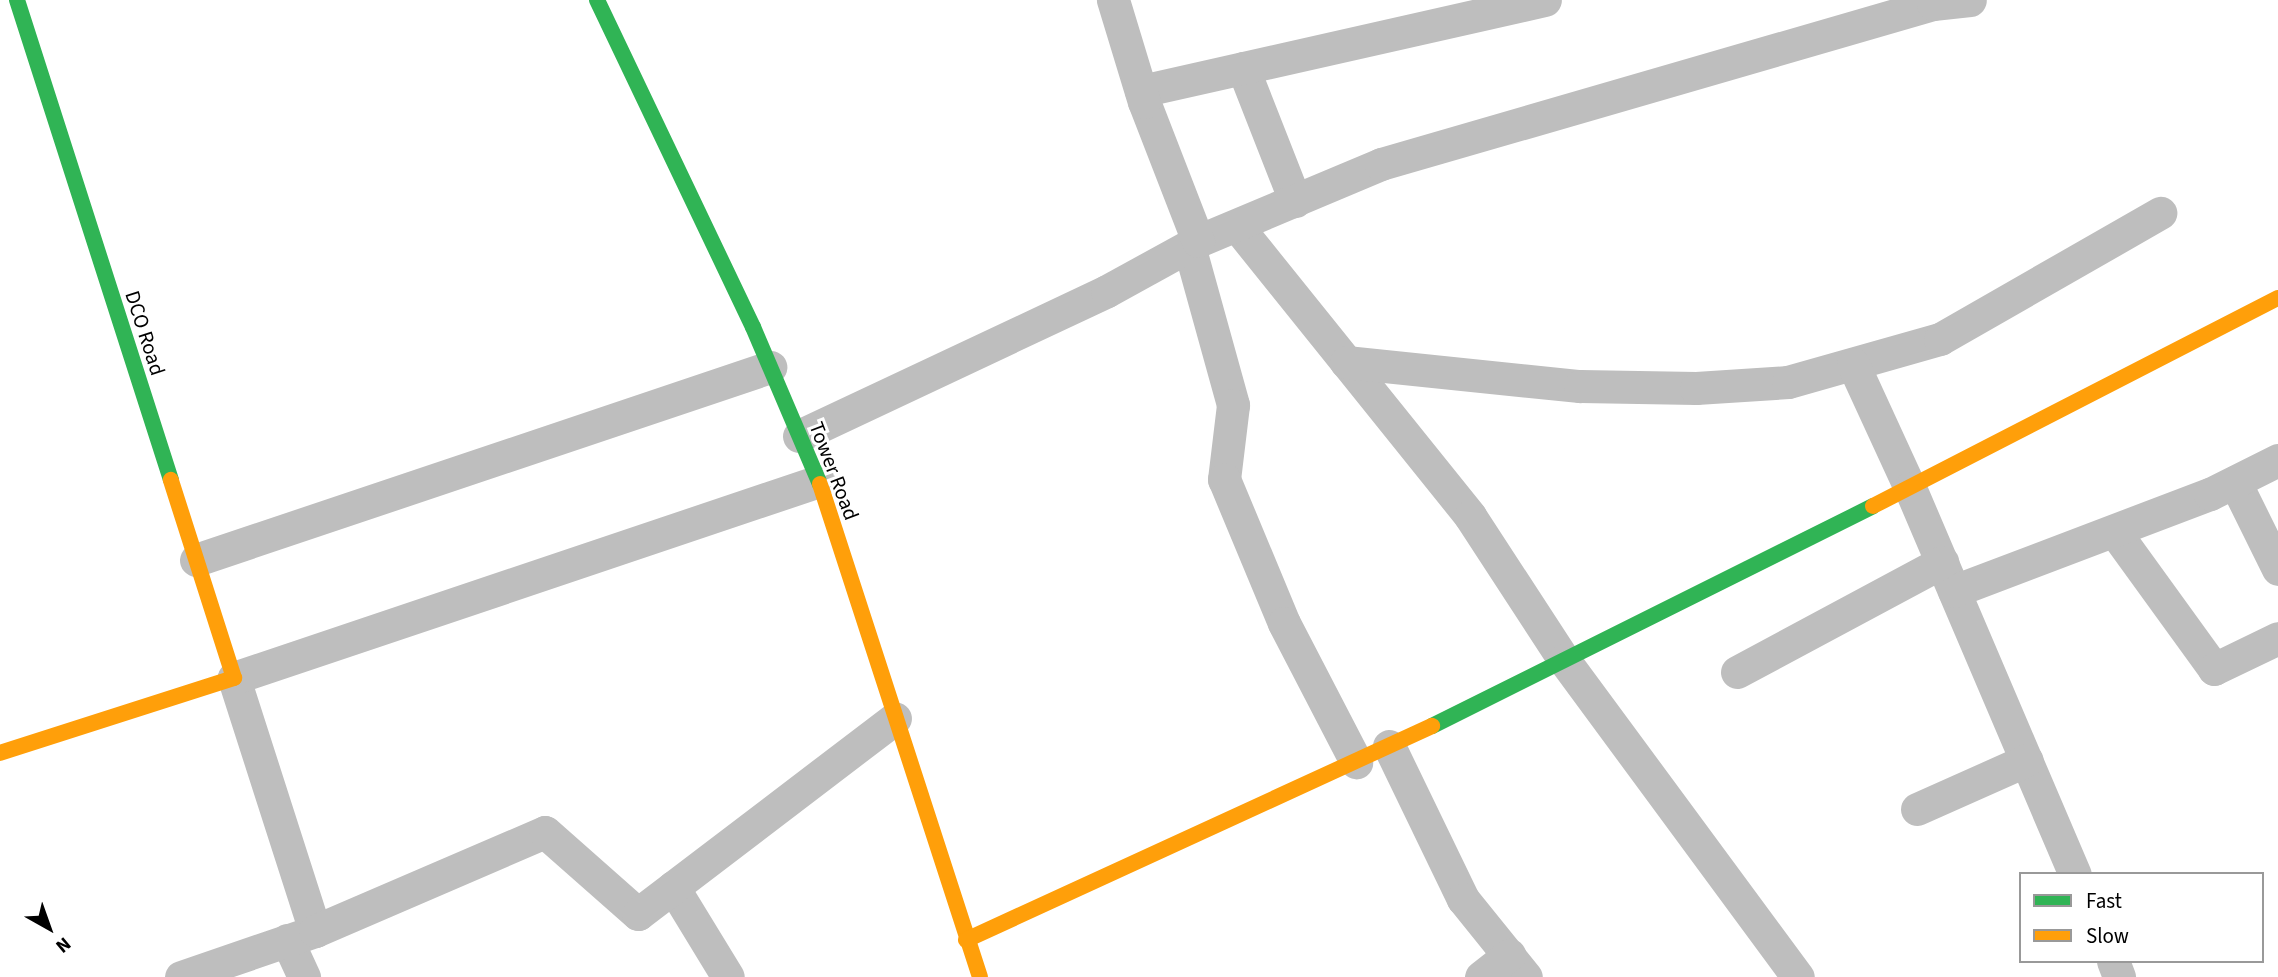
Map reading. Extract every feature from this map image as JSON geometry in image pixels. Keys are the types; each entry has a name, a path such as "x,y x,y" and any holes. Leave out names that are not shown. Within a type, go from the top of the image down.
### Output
{"street":[{"name":"DCO Road","path":"17,0 234,678"},
{"name":"Tower Road","path":"597,0 770,367 819,481 980,977"},
{"path":"1113,0 1193,244 1233,405 1224,479 1284,623 1356,762"},
{"path":"1141,91 1545,0"},
{"path":"799,436 1107,291 1193,244 1381,164 1933,4 1970,0"},
{"path":"1243,68 1295,201"},
{"path":"1346,362 1580,386 1696,388 1788,382 1941,339 2160,213"},
{"path":"1237,226 1470,516 1564,660 1798,977"},
{"path":"966,940 1389,746 1910,488 2278,298"},
{"path":"1853,364 1910,488 2074,872"},
{"path":"196,560 770,367"},
{"path":"1737,672 1948,577 2115,532 2235,482 2278,460"},
{"path":"0,752 234,678 819,481"},
{"path":"2235,482 2278,569"},
{"path":"2115,532 2214,669 2278,639"},
{"path":"234,678 301,935 304,977"},
{"path":"181,977 301,935 545,832 638,914 895,718"},
{"path":"1389,746 1463,899 1518,966 1481,977"},
{"path":"1917,809 2027,761"},
{"path":"673,887 728,977"}],"traffic: fast":[{"path":"17,0 171,480"},
{"path":"597,0 753,327 820,484"},
{"path":"1432,726 1873,506"}],"traffic: slow":[{"path":"1873,506 2278,298"},
{"path":"0,753 234,678 171,480"},
{"path":"820,484 980,977"},
{"path":"966,940 1432,726"}]}
